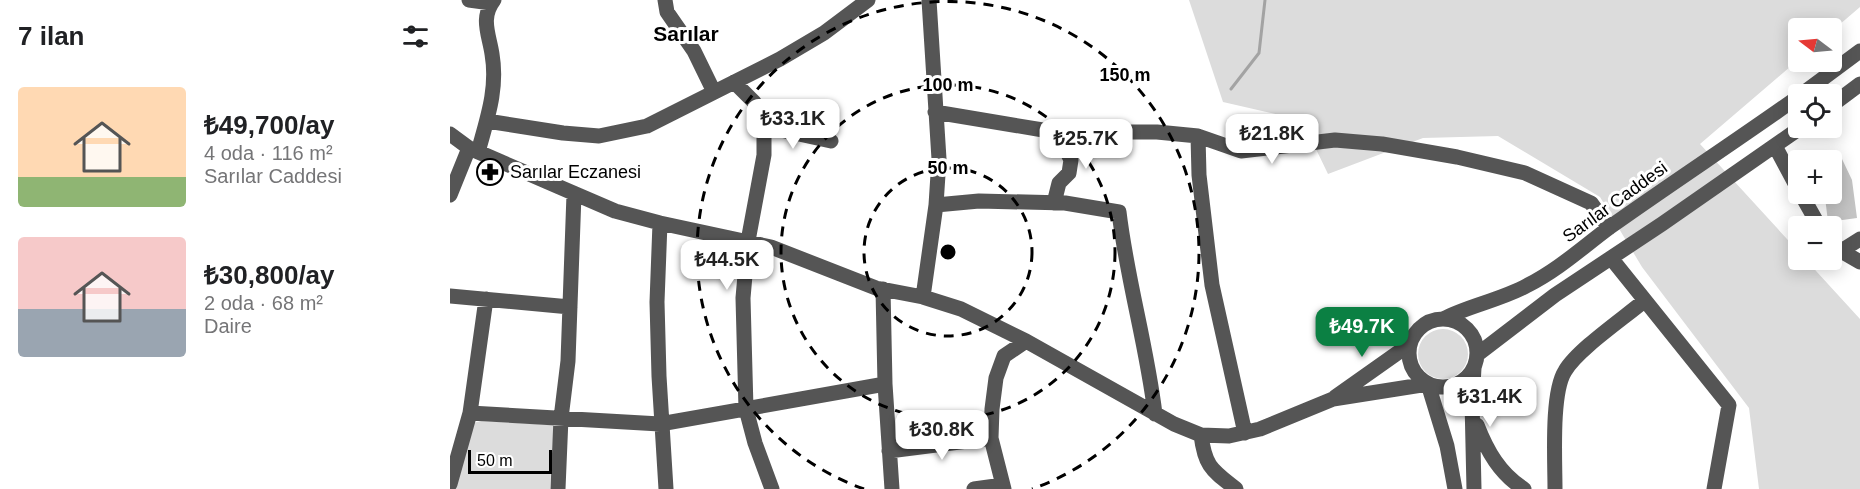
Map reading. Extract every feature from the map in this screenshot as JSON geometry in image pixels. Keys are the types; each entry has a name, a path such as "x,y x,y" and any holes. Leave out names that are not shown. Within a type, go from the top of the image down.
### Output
{"street":[{"path":"450,195 487,120 495,81 485,18 492,2 469,0"},
{"path":"665,0 666,12 694,51 714,92"},
{"path":"487,120 599,136 647,126 780,59 824,33 868,0"},
{"path":"923,297 936,205 939,159 929,0"},
{"path":"1816,84 1860,51"},
{"path":"734,82 761,112 763,126 764,154 748,241 743,298 746,409 755,443 772,489"},
{"path":"1842,98 1860,84"},
{"name":"Sarılar Caddesi","path":"1201,435 1229,436 1260,429 1333,399 1410,344 1422,326 1529,285 1571,258 1609,228 1788,104"},
{"path":"935,112 1062,132 1157,132 1198,136 1241,151 1335,140 1382,144 1457,157 1525,173 1591,203 1609,228"},
{"path":"763,126 831,141"},
{"path":"1054,203 1059,183 1069,173 1071,160 1065,148 1062,132"},
{"path":"450,134 473,150 615,211 660,223 748,241 795,255 882,289 923,297 961,309 1026,341 1174,424 1201,435 1204,454 1211,469 1236,489"},
{"path":"1198,136 1198,175 1212,285 1245,433"},
{"name":"Sarılar Caddesi","path":"1333,399 1428,384 1449,387 1459,383 1468,377 1476,361 1555,295 1788,137"},
{"path":"1775,146 1788,170"},
{"path":"450,162 473,150"},
{"path":"558,489 561,418 568,362 574,194"},
{"path":"936,205 979,201 1054,203 1119,212 1124,251 1149,368 1155,414"},
{"path":"660,223 657,302 660,424 666,489"},
{"path":"1842,245 1860,239"},
{"path":"1842,251 1860,262"},
{"path":"1611,258 1729,405 1714,489"},
{"path":"882,289 892,489"},
{"path":"450,296 570,307"},
{"path":"450,484 470,413 486,299"},
{"path":"1555,489 1557,395 1561,377 1575,358 1644,301"},
{"path":"1443,319 1454,320 1464,325 1472,333 1476,344 1473,417 1474,489"},
{"path":"974,489 1003,487 991,438 996,378 1004,356 1026,341"},
{"path":"1410,344 1409,356 1412,367 1428,384 1447,446 1455,489"},
{"path":"470,413 660,424 885,384"},
{"path":"1473,417 1485,445 1500,468 1511,481 1524,489"},
{"path":"889,451 991,438"}],"shaded area":[{"path":"1189,0 1860,0 1860,7 1842,22 1842,18 1788,18 1788,69 1700,144 1788,240 1788,270 1815,270 1860,319 1860,489 1759,489 1749,408 1642,267 1600,197 1498,136 1423,138 1328,174 1302,120 1223,102"},
{"path":"1443,329 1461,336 1468,354 1461,372 1443,379 1425,372 1418,354 1425,336"},
{"path":"481,421 554,425 550,489 455,489 473,423"}],"building":[{"path":"1842,159 1852,180 1857,218 1842,220 1842,216 1827,216 1826,204 1842,204"}],"waterway":[{"path":"1231,89 1259,53 1265,0"}],"place":[{"name":"Sarılar Eczanesi","path":"490,172"}],"district":[{"name":"Sarılar","path":"686,33"}]}
